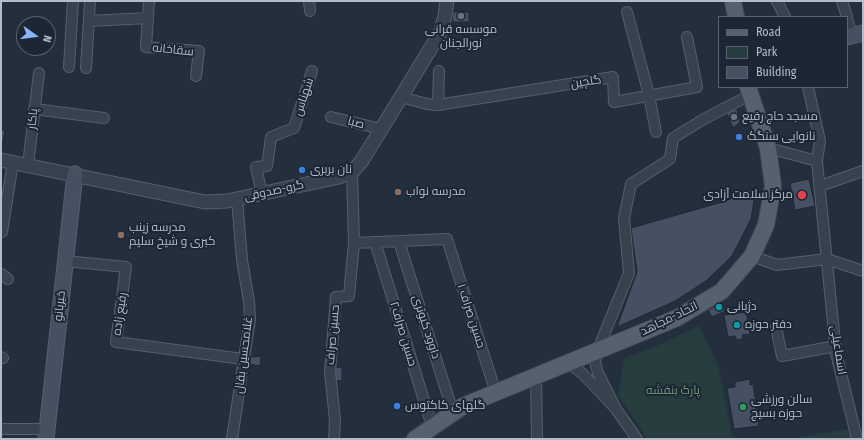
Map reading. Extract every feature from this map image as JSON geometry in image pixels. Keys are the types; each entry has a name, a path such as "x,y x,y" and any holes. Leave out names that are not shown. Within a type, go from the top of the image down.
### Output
{"main road":[{"path":"733,1 736,16"},
{"name":"اتحاد-مجاهد","path":"415,439 463,406 677,318 722,291 752,256 766,225 772,186 768,148 749,91"},
{"name":"خیربانو","path":"46,434 75,174"}],"street":[{"path":"69,67 73,1"},
{"path":"86,68 90,1"},
{"name":"سقاخانه","path":"149,1 146,47 199,51 196,76"},
{"path":"352,172 361,162 440,33 445,16 447,1"},
{"path":"777,1 784,16"},
{"path":"842,1 847,16"},
{"path":"627,12 649,96 656,132"},
{"path":"89,21 148,18"},
{"path":"848,20 854,35"},
{"name":"گلچین","path":"401,97 427,104 438,105 613,77 614,102 698,87 687,37"},
{"path":"438,105 439,70"},
{"name":"شهناس","path":"262,194 256,167 266,166 271,137 294,128 312,71"},
{"name":"پاکار","path":"28,165 34,109 40,73"},
{"name":"اسماعیلی","path":"808,88 820,141 817,161 836,346 857,439"},
{"path":"616,409 598,373 595,362 597,352 629,273 624,218 631,184 670,159 673,138 749,91"},
{"path":"34,109 104,118"},
{"name":"صبا","path":"331,117 381,129"},
{"path":"768,148 817,161"},
{"path":"2,232 7,161"},
{"name":"گرو-صدوقی","path":"7,161 205,202 237,199 262,194 339,177 352,172"},
{"path":"820,186 863,171"},
{"name":"حسین صراف","path":"334,439 335,420 330,372 336,297 349,296 354,243 352,172"},
{"name":"غلامحسین بقال","path":"232,439 250,319 242,260 237,199"},
{"name":"حسین صراف ۱","path":"399,242 446,239 496,392"},
{"name":"حسین صراف۲","path":"375,242 432,426"},
{"path":"354,243 399,242"},
{"name":"داوود کبوتری","path":"399,242 454,412"},
{"path":"752,256 777,265 827,259 863,271"},
{"name":"رفیع زاده","path":"65,261 126,267 116,342 243,360"},
{"path":"776,327 782,356 836,346"},
{"path":"569,363 582,373 616,409 637,439"},
{"path":"536,376 537,439"},
{"path":"1,429 46,434"}],"green space":[{"name":"پارک بنفشه","path":"699,326 718,365 732,435 736,439 647,439 618,395 624,358 656,346"},
{"path":"849,429 852,439 788,439"}],"building":[{"name":"موسسه قرانی نورالجنان","path":"453,12 469,12 469,22 454,22 452,20"},
{"name":"مسجد حاج رفیع","path":"737,109 740,122 733,128 726,111"},
{"path":"1,130 5,131 1,151"},
{"name":"مرکز سلامت آزادی","path":"809,179 815,206 795,210 790,183"},
{"path":"756,187 751,219 732,256 706,281 675,301 617,327 637,272 631,228 726,201"},
{"name":"دژبانی","path":"721,303 725,311 712,317 708,310"},
{"name":"دفتر حوزه","path":"736,310 737,313 746,312 750,334 742,335 743,339 737,340 735,336 728,337 724,315 732,314 732,311"},
{"path":"243,354 254,357 261,356 260,366 247,364"},
{"path":"342,367 342,380 331,382 331,368"},
{"name":"سالن ورزشی حوزه بسیج","path":"750,379 750,385 753,384 759,426 734,429 727,388 735,387 735,382"}],"place":[{"name":"موسسه قرانی نورالجنان","path":"461,16"},
{"name":"مسجد حاج رفیع","path":"734,117"},
{"name":"نانوایی سنگک","path":"739,137"},
{"name":"نان بربری","path":"302,170"},
{"name":"مدرسه نواب","path":"398,192"},
{"name":"مرکز سلامت آزادی","path":"802,195"},
{"name":"مدرسه زینب کبری و شیخ سلیم","path":"121,235"},
{"name":"دژبانی","path":"719,307"},
{"name":"دفتر حوزه","path":"737,325"},
{"name":"گلهای کاکتوس","path":"397,406"},
{"name":"سالن ورزشی حوزه بسیج","path":"743,407"}]}
